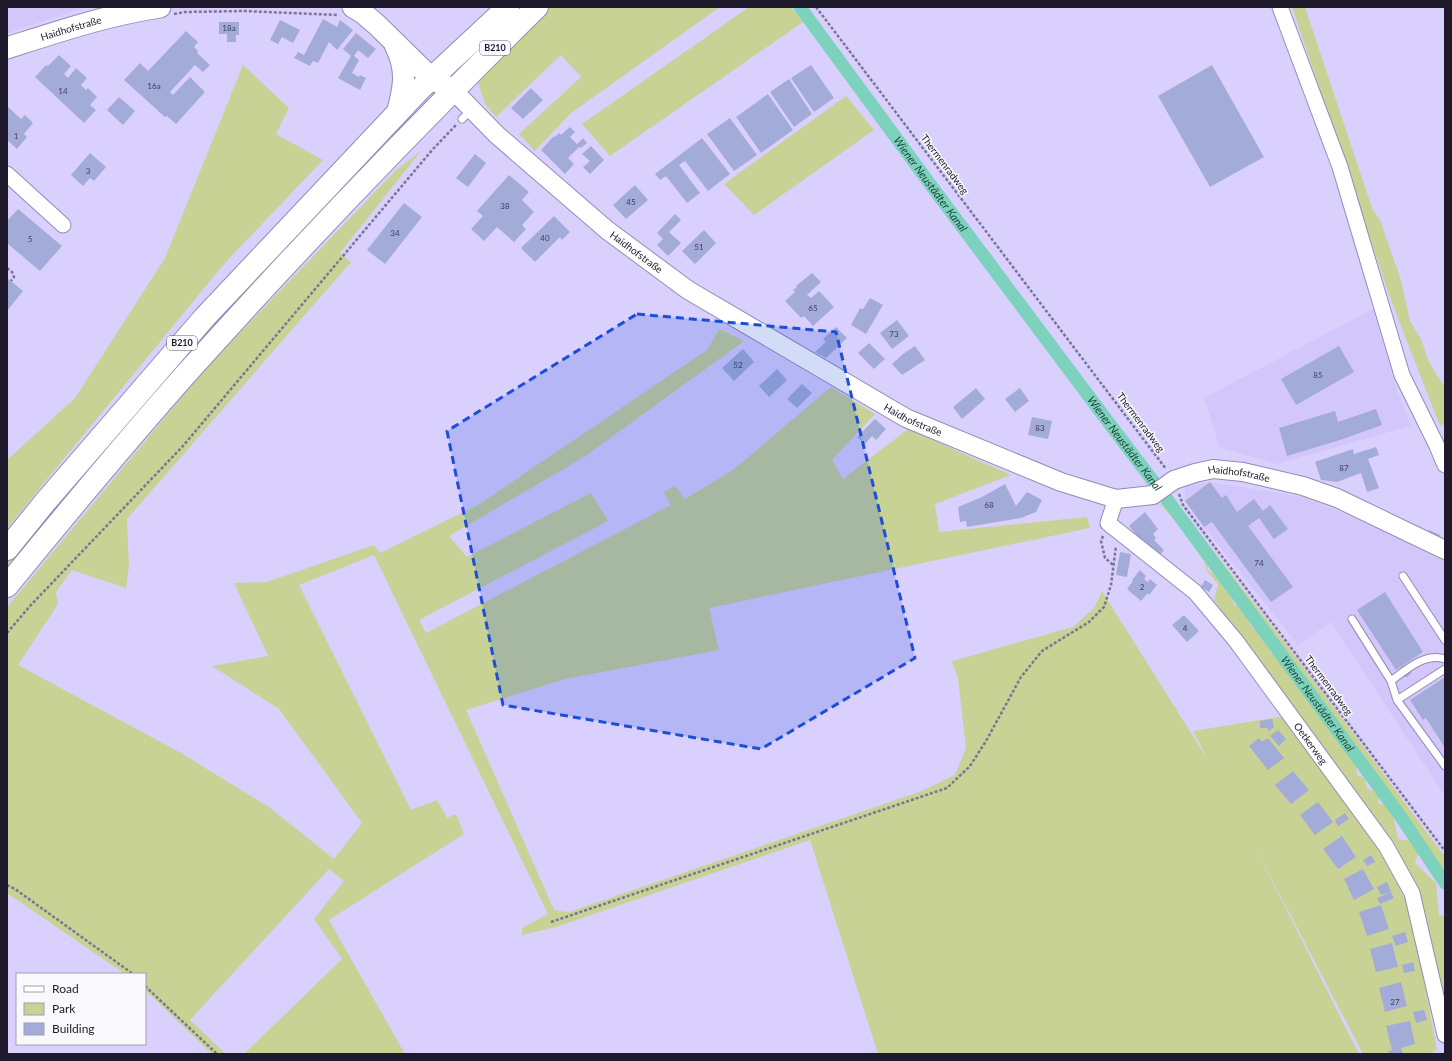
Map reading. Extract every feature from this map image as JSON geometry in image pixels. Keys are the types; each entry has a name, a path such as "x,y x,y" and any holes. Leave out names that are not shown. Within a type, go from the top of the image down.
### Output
{"main road":[{"name":"Haidhofstraße","path":"376,7 389,17 436,74 452,90"},
{"name":"B210","path":"7,549 46,501 204,318 436,74 508,7"},
{"name":"B210","path":"7,586 66,514 184,376 452,90 536,7"},
{"name":"Haidhofstraße","path":"7,48 69,28 134,11 165,11"},
{"name":"Haidhofstraße","path":"346,11 363,13 392,40 436,74"},
{"name":"Haidhofstraße","path":"392,40 403,65 404,79 404,90 397,114"}],"street":[{"path":"1280,7 1340,167 1402,375 1445,465"},
{"name":"Haidhofstraße","path":"452,90 466,114 497,135 607,230 688,290 906,418 1061,482 1116,499 1164,487 1194,472 1213,469 1243,472 1303,486 1337,498 1445,550"},
{"path":"7,174 63,225"},
{"path":"1113,527 1116,499"},
{"name":"Oetkerweg","path":"1113,527 1195,592 1236,641 1386,846 1412,893 1445,1035"}],"lane":[{"path":"1403,576 1445,640"},
{"path":"1352,619 1391,681 1397,700 1445,766"},
{"path":"1391,681 1417,662 1437,656 1445,659"},
{"path":"1397,700 1445,669"}],"path":[{"name":"Thermenradweg","path":"816,7 1164,487 1183,505 1445,851"},
{"path":"165,11 244,11 334,14 346,11"},
{"path":"7,633 30,606 183,446 433,149 466,114"},
{"path":"7,268 14,276 11,281"},
{"path":"1113,527 1101,541 1105,558 1113,565"},
{"path":"552,922 947,788 970,766 986,741 1021,676 1042,651 1089,622 1104,607 1112,585 1113,527"},
{"path":"7,885 15,889 132,973"},
{"path":"146,987 217,1054"}],"highlighted area":[{"path":"637,314 836,332 915,658 761,749 503,705 447,431"}],"shaded area":[{"path":"7,7 86,7 7,33"},
{"path":"1373,309 1397,391 1411,426 1277,464 1220,448 1204,398"},
{"path":"1210,482 1302,497 1356,518 1445,562 1445,796 1331,622 1298,645 1204,527 1185,501 1185,485"}],"green space":[{"path":"550,7 720,7 571,113 535,151 519,134 581,77 561,55 496,117 485,104 477,79"},
{"path":"749,7 791,7 803,22 610,156 582,124"},
{"path":"1292,7 1305,7 1372,208 1380,220 1401,280 1410,321 1421,339 1429,362 1445,388 1445,423 1440,426 1392,303"},
{"path":"243,65 289,108 276,134 323,160 224,264 7,528 7,460 75,398 165,258"},
{"path":"846,96 874,130 754,215 724,184"},
{"path":"421,151 340,253 351,262 127,519 129,566 126,588 72,570 56,592 58,604 18,665 181,753 269,807 334,859 362,823 279,709 212,666 268,656 234,583 267,582 374,545 380,553 478,505 707,350 719,329 744,341 584,457 449,536 467,557 591,493 608,521 419,620 426,633 671,505 664,492 675,486 685,499 733,470 831,387 875,414 832,460 843,479 908,429 1011,475 935,504 939,532 1087,517 1090,528 709,608 719,650 565,679 466,710 554,910 569,912 922,791 955,775 966,748 958,678 952,661 1073,627 1094,608 1102,591 1208,760 1193,731 1285,716 1375,838 1411,912 1437,1050 1427,1054 1363,1054 1254,845 1359,1054 878,1054 810,840 556,927 522,935 522,928 548,914 374,555 299,585 411,810 437,800 447,818 456,814 464,834 329,920 405,1054 244,1054 342,959 314,919 344,881 329,869 190,1020 226,1054 212,1054 146,991 146,973 124,973 7,893 7,607 207,367 396,170"},
{"path":"340,185 343,187 326,208 7,574 7,561 125,420"},
{"path":"1171,496 1322,691 1445,857 1445,874 1395,802 1380,787 1379,779 1370,772 1341,734 1321,704 1283,653 1271,632 1265,629 1170,502 1168,504 1207,558 1208,570 1224,581 1235,606 1239,605 1244,616 1249,617 1250,625 1259,632 1266,641 1265,644 1271,653 1279,657 1344,744 1356,763 1357,775 1365,778 1367,788 1380,795 1378,803 1389,806 1394,819 1398,839 1411,841 1418,854 1415,863 1436,883 1439,915 1445,916 1445,1009 1426,921 1251,649 1214,600 1218,584 1207,571 1204,561 1181,527 1160,504"}],"building":[{"path":"323,19 337,27 340,20 353,30 337,50 329,42 318,63 313,61 310,66 294,58 298,52 304,55"},
{"path":"280,20 300,30 293,43 282,37 278,44 270,40"},
{"path":"219,22 239,22 239,35 236,35 236,42 227,42 227,34 219,34"},
{"path":"186,31 198,42 194,47 198,51 197,53 210,65 203,72 195,65 170,92 173,95 190,77 205,92 176,124 167,116 165,117 124,80 140,63 148,71"},
{"path":"356,33 376,49 368,58 358,50 354,56 359,60 352,73 359,77 360,75 366,78 360,90 338,78 351,56 343,49"},
{"path":"59,55 71,66 64,74 68,78 76,68 87,78 81,85 86,90 88,88 97,97 90,105 96,110 84,123 35,77 46,65 48,66"},
{"path":"811,65 834,98 814,112 791,78"},
{"path":"1212,65 1264,157 1210,187 1158,96"},
{"path":"789,79 812,114 794,127 770,92"},
{"path":"531,88 543,100 523,119 511,108"},
{"path":"768,94 793,130 761,153 736,117"},
{"path":"119,97 135,111 123,125 107,110"},
{"path":"7,106 21,119 25,115 33,123 24,134 27,137 17,149 7,140"},
{"path":"730,118 757,155 734,171 707,134"},
{"path":"570,127 575,132 570,137 577,144 583,138 587,143 581,148 579,147 568,158 574,164 565,174 541,150 554,136 555,137 559,133 561,135"},
{"path":"702,138 730,174 708,191 685,161 679,165 700,193 687,203 666,176 660,180 655,174"},
{"path":"591,146 604,160 590,174 583,167 590,161 582,154"},
{"path":"90,153 106,167 94,181 90,178 83,186 71,175"},
{"path":"475,154 486,163 468,187 456,178"},
{"path":"509,175 529,192 522,200 534,212 522,225 526,229 514,242 497,227 484,241 471,229 483,216 477,211"},
{"path":"635,185 648,200 626,219 613,205"},
{"path":"404,203 422,217 385,264 367,250"},
{"path":"18,209 62,246 40,271 7,243 7,221"},
{"path":"675,214 681,220 669,232 681,243 668,256 657,245 663,239 657,233"},
{"path":"554,216 570,232 562,240 560,237 535,262 521,248"},
{"path":"704,230 716,243 695,264 682,251"},
{"path":"812,273 821,282 807,295 811,298 819,291 834,307 813,326 804,316 801,318 785,301 795,292 793,290 797,287 796,286"},
{"path":"7,278 23,291 7,311"},
{"path":"870,298 883,305 866,334 851,325 860,308 863,309"},
{"path":"897,320 909,336 892,349 880,333"},
{"path":"836,327 847,338 826,358 815,352 826,342 823,339"},
{"path":"869,343 885,359 874,369 858,353"},
{"path":"915,346 925,360 902,375 892,364"},
{"path":"1339,346 1354,372 1296,405 1281,379"},
{"path":"743,349 754,362 734,381 722,368"},
{"path":"777,369 787,380 769,397 759,386"},
{"path":"802,384 812,393 797,408 787,399"},
{"path":"976,388 985,399 962,419 953,407"},
{"path":"1020,388 1029,401 1015,412 1005,399"},
{"path":"1376,409 1382,425 1343,439 1287,456 1279,428 1335,411 1338,422"},
{"path":"1032,417 1052,421 1048,439 1028,435"},
{"path":"875,419 886,429 876,440 872,436 865,444 857,437"},
{"path":"1376,447 1379,455 1368,459 1379,488 1367,492 1361,473 1337,482 1321,480 1315,462 1353,449 1354,454"},
{"path":"1210,482 1222,498 1226,495 1237,512 1254,499 1263,511 1270,505 1288,529 1274,539 1259,518 1248,526 1293,587 1271,602 1212,522 1204,527 1185,501"},
{"path":"1005,484 1016,506 1027,492 1042,500 1036,512 1021,518 967,527 966,521 960,522 958,507 982,497"},
{"path":"1145,512 1158,529 1153,534 1156,538 1154,540 1164,550 1158,557 1142,542 1129,526"},
{"path":"1429,530 1440,535 1439,537 1428,532"},
{"path":"1120,552 1131,554 1127,577 1116,575"},
{"path":"1140,570 1146,576 1144,579 1148,582 1150,579 1157,585 1149,595 1148,593 1141,601 1127,589"},
{"path":"1205,580 1213,585 1209,592 1201,587"},
{"path":"1385,592 1423,652 1396,670 1357,610"},
{"path":"1184,615 1199,631 1187,642 1172,625"},
{"path":"1407,665 1411,669 1411,673 1407,677 1403,677 1399,672 1402,666"},
{"path":"1445,677 1445,748 1426,718 1423,720 1410,700"},
{"path":"1272,719 1274,727 1269,731 1267,728 1260,728 1260,721"},
{"path":"1278,730 1286,739 1279,746 1270,736"},
{"path":"1259,738 1262,742 1268,738 1284,758 1268,770 1249,746"},
{"path":"1293,771 1309,790 1291,804 1275,785"},
{"path":"1318,802 1333,822 1315,835 1300,815"},
{"path":"1345,813 1349,819 1338,826 1335,820"},
{"path":"1342,836 1356,857 1338,869 1323,849"},
{"path":"1371,855 1375,862 1367,866 1363,860"},
{"path":"1363,869 1374,889 1354,900 1344,879"},
{"path":"1387,882 1391,892 1381,895 1377,887"},
{"path":"1391,892 1394,898 1380,904 1377,898"},
{"path":"1381,905 1389,929 1367,936 1359,912"},
{"path":"1405,932 1408,942 1396,946 1392,936"},
{"path":"1392,943 1398,967 1376,972 1370,949"},
{"path":"1413,962 1415,971 1404,973 1402,965"},
{"path":"1401,982 1407,1006 1385,1012 1379,988"},
{"path":"1424,1010 1427,1020 1416,1023 1413,1012"},
{"path":"1410,1021 1415,1044 1401,1048 1403,1054 1389,1054 1388,1051 1392,1050 1386,1026"}],"waterway":[{"name":"Wiener Neustädter Kanal","path":"800,7 930,184 1166,498 1401,817 1445,883"}]}
